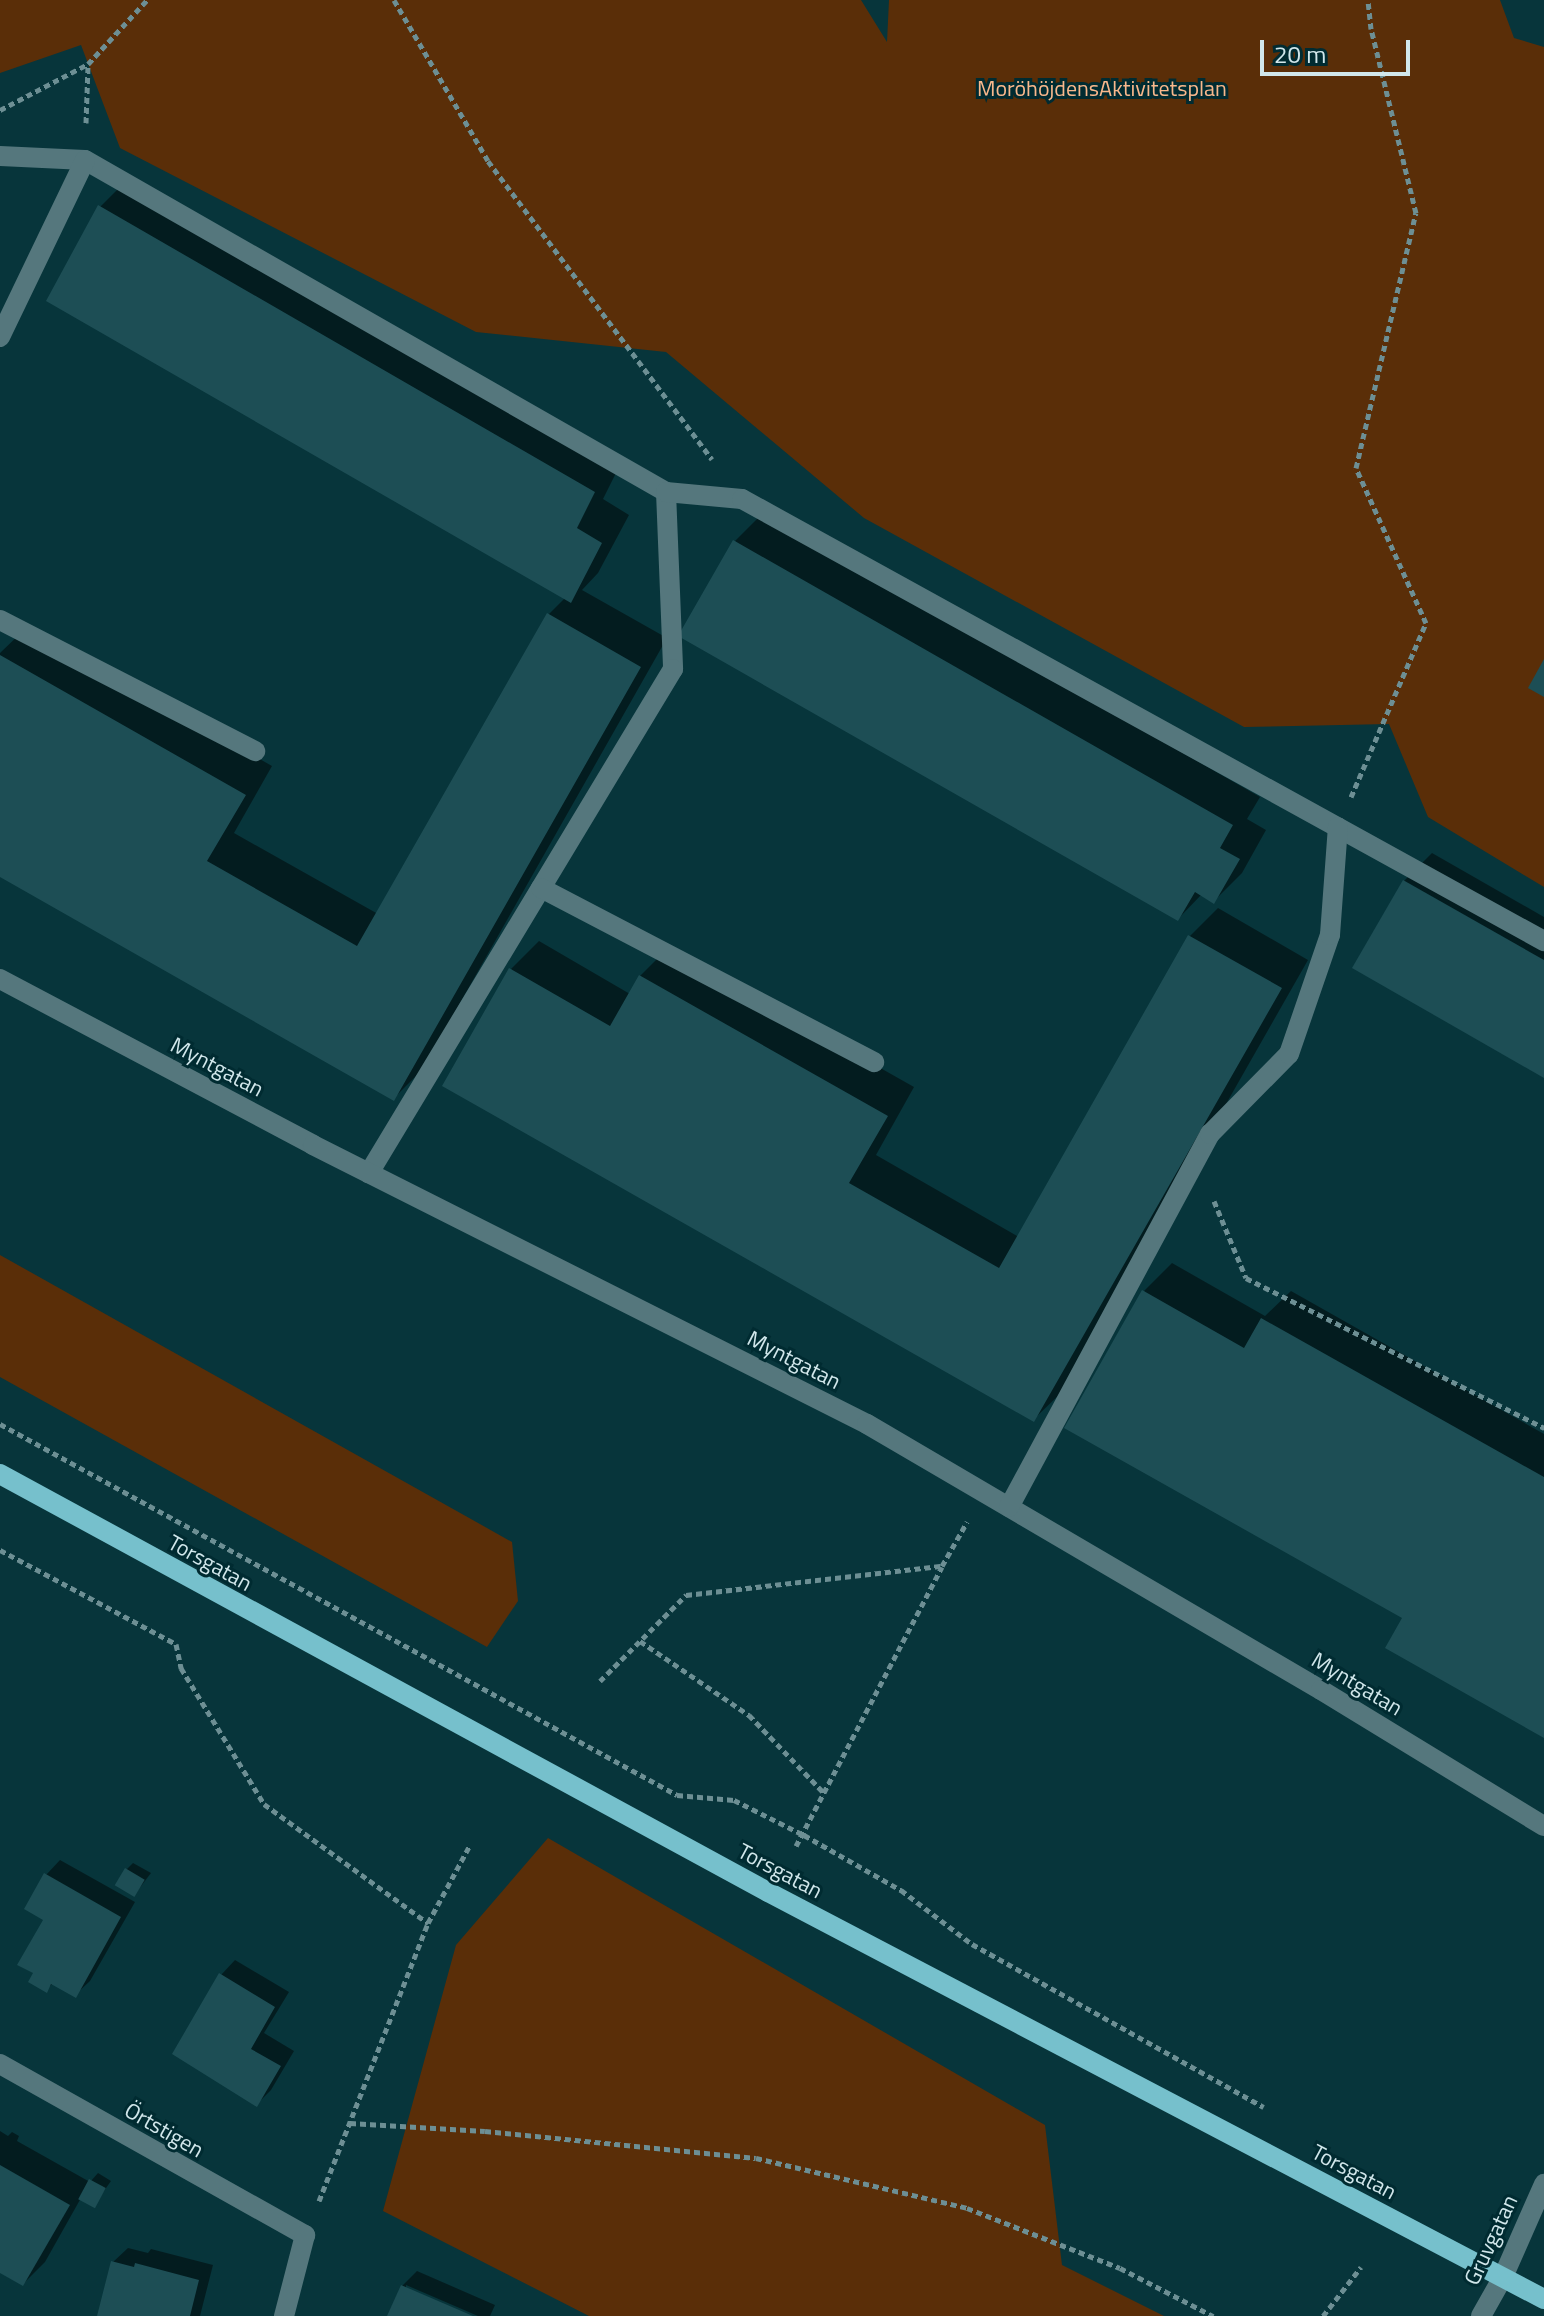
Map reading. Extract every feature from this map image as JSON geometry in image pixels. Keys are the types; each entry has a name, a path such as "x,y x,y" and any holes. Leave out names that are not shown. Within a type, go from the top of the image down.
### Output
{"main road":[{"name":"Torsgatan","path":"0,1474 768,1892 1544,2299"}],"street":[{"path":"0,156 85,160 666,492 742,499 1544,941"},
{"path":"0,337 85,160"},
{"path":"369,1173 673,669 666,492"},
{"path":"0,620 255,751"},
{"path":"1009,1507 1210,1134 1289,1054 1330,935 1338,827"},
{"path":"541,888 874,1062"},
{"name":"Myntgatan","path":"0,979 369,1173 867,1424 1544,1826"},
{"name":"Örtstigen","path":"0,2064 305,2235"},
{"name":"Gruvgatan","path":"1481,2316 1503,2277 1544,2184"},
{"path":"284,2316 305,2235"}],"path":[{"path":"0,110 88,64 147,0"},
{"path":"394,0 488,161 742,499"},
{"path":"1338,827 1426,623 1356,468 1416,213 1371,29 1368,0"},
{"path":"85,160 88,64"},
{"path":"1197,1160 1246,1278 1544,1428"},
{"path":"0,1424 677,1795 734,1800 804,1835 901,1890 972,1944 1271,2111"},
{"path":"796,1846 984,1492"},
{"path":"0,1550 176,1644 181,1668 264,1804 428,1923"},
{"path":"600,1681 686,1595 942,1566"},
{"path":"640,1641 749,1715 825,1794"},
{"path":"305,2235 428,1923 470,1845"},
{"path":"350,2123 485,2131 756,2158 967,2208 1120,2268 1213,2316"},
{"path":"1323,2316 1361,2267"}],"green space":[{"name":"MoröhöjdensAktivitetsplan","path":"0,0 861,0 887,42 889,0 1500,0 1514,38 1544,47 1544,887 1428,817 1389,724 1244,727 864,518 666,352 476,332 120,148 81,45 0,73"},
{"path":"0,1255 512,1542 518,1601 487,1647 0,1377"},
{"path":"548,1838 1045,2125 1062,2265 1164,2316 589,2316 383,2211 456,1945"}],"building":[{"path":"98,205 595,492 577,528 602,543 571,603 46,301"},
{"path":"733,540 1233,825 1220,848 1240,859 1214,904 1195,892 1178,921 678,636"},
{"path":"547,613 641,667 394,1101 0,877 0,655 246,795 207,861 357,946"},
{"path":"1544,659 1544,697 1528,688"},
{"path":"1403,880 1544,960 1544,1078 1352,968"},
{"path":"1188,935 1282,988 1034,1422 442,1086 509,968 610,1026 639,975 888,1116 849,1183 999,1268"},
{"path":"1142,1290 1244,1348 1261,1318 1544,1477 1544,1738 1385,1648 1402,1618 1064,1428"},
{"path":"125,1868 145,1880 134,1897 115,1885"},
{"path":"44,1873 121,1917 76,1998 51,1984 47,1993 28,1982 33,1973 17,1965 43,1920 24,1909"},
{"path":"219,1973 275,2007 251,2049 281,2066 257,2107 172,2054"},
{"path":"0,2165 70,2205 23,2286 0,2273"},
{"path":"89,2179 106,2188 95,2208 78,2199"},
{"path":"111,2261 134,2267 135,2263 199,2280 190,2316 97,2316"},
{"path":"401,2285 473,2316 387,2316"}]}
